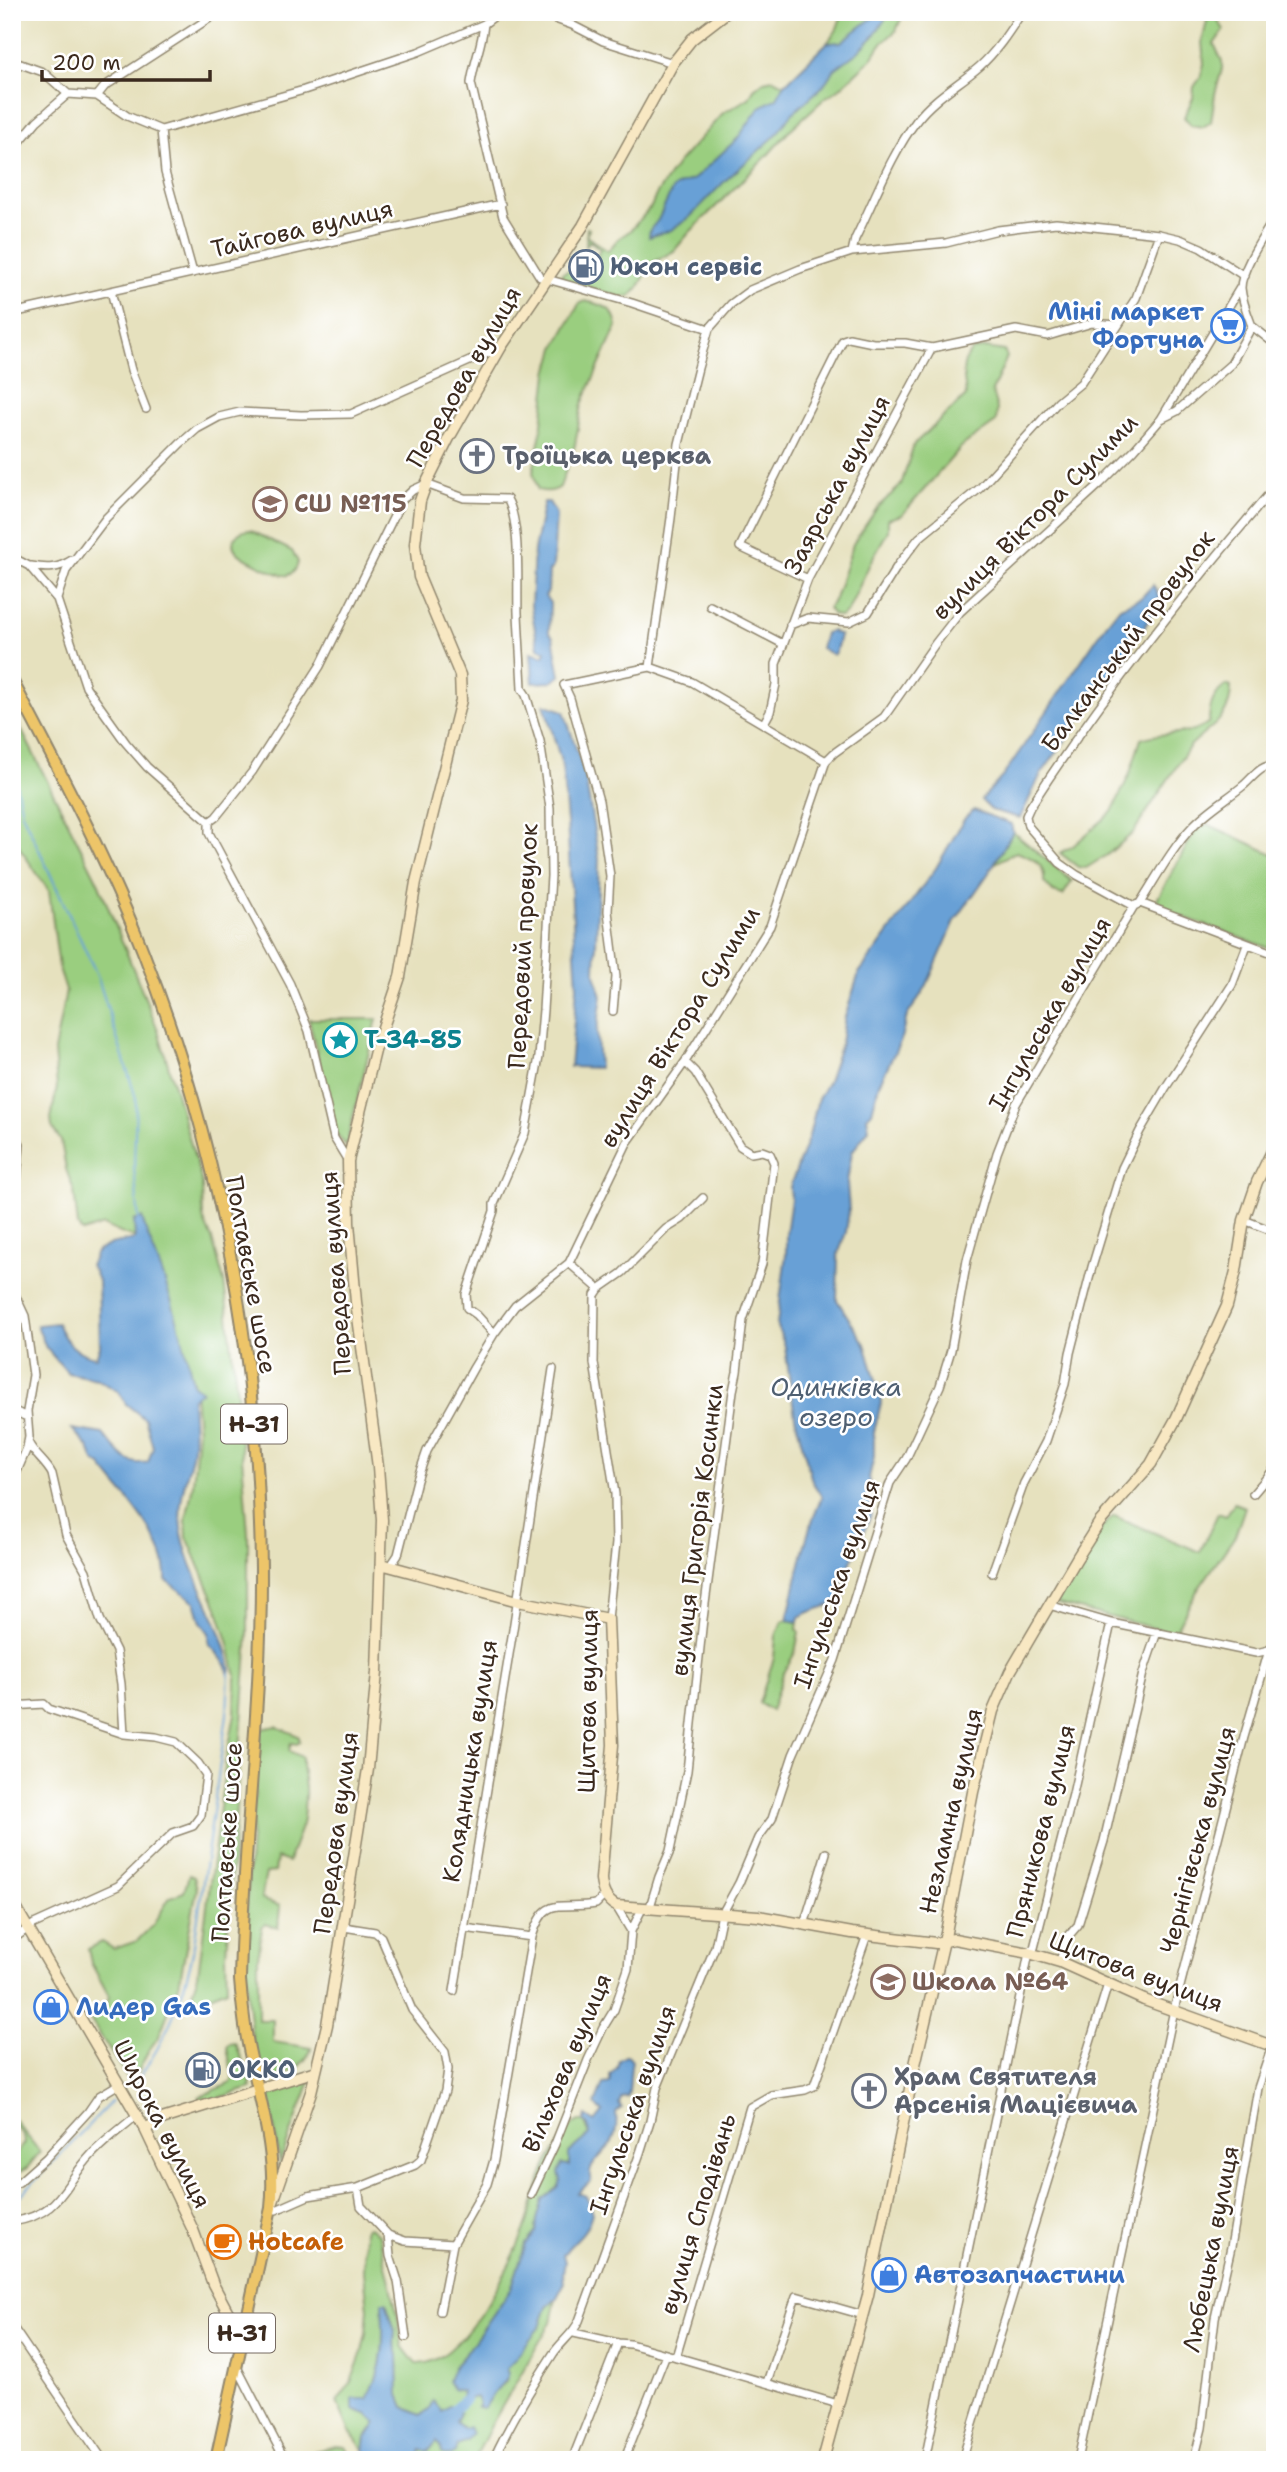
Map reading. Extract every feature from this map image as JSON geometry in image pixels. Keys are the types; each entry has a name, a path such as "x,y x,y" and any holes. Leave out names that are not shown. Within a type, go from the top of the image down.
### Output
{"main road":[{"name":"Полтавське шосе","path":"12,680 91,833 143,951 167,1015 194,1105 233,1262 248,1368 259,1508 260,1639 240,1979 243,2014 271,2149 274,2187 271,2208"},
{"name":"Передова вулиця","path":"216,2460 271,2208"}],"street":[{"path":"97,96 105,86 219,12"},
{"path":"12,61 43,72 68,94 97,96 127,116 161,130 304,90 418,52 484,24 500,12"},
{"path":"536,12 572,25 603,41 673,63"},
{"name":"Передова вулиця","path":"271,2208 309,2099 327,2025 368,1769 386,1565 378,1467 356,1302 349,1223 348,1161 375,1051 400,977 416,882 461,700 460,675 422,586 417,565 417,517 426,484 501,347 583,226 673,63 692,39 727,12"},
{"path":"852,252 855,239 891,162 919,118 936,100 990,56 1022,12"},
{"path":"484,24 471,83 503,217 540,277 548,277 709,329"},
{"path":"12,151 37,121 68,94"},
{"path":"161,130 165,172 193,273"},
{"name":"Тайгова вулиця","path":"12,313 500,204"},
{"name":"вулиця Віктора Сулими","path":"386,1565 398,1555 427,1451 494,1334 515,1307 569,1262 628,1143 685,1062 770,926 825,771 826,761 884,717 960,612 1100,484 1161,419 1241,285 1275,217"},
{"path":"650,667 679,444 709,329 731,304 750,290 800,269 852,252 946,243 998,230 1056,223 1159,234 1180,239 1201,248 1244,276"},
{"path":"790,625 807,618 849,622 868,613 906,552 927,531 980,488 1058,402 1075,389 1136,298 1159,234"},
{"path":"1241,285 1244,306 1252,326 1275,344"},
{"path":"111,291 131,370 146,409"},
{"path":"808,579 740,547 843,340 849,338 873,343 905,343 932,348 1016,330 1048,335 1092,323 1117,326"},
{"name":"вулиця Віктора Сулими","path":"1161,419 1177,411 1231,363 1252,326"},
{"path":"57,599 66,571 106,518 197,429 219,416 240,412 351,414 501,347"},
{"name":"Заярська вулиця","path":"764,723 770,712 776,684 776,664 808,579 932,348"},
{"path":"209,822 252,772 320,666 402,500 413,490 426,484"},
{"name":"Передовий провулок","path":"426,484 464,498 505,498 510,502 519,563 518,610 522,689 540,741 550,807 551,876 539,1056 533,1096 525,1133 494,1204 466,1294 467,1308 494,1334"},
{"name":"Балканський провулок","path":"1137,905 1086,880 1059,863 1027,825 1026,817 1069,746 1149,638 1275,487"},
{"path":"12,557 46,569 62,567 76,558"},
{"path":"29,565 57,599 86,687 97,704 147,766 209,822 209,833 290,984 307,1025 334,1139 348,1161"},
{"path":"710,606 783,644"},
{"path":"613,1011 616,977 608,911 610,876 599,800 564,685 650,667 692,682 826,761"},
{"name":"Інгульська вулиця","path":"493,2460 536,2380 563,2340 573,2333 640,2152 657,2088 715,1947 722,1914 758,1838 772,1819 793,1755 835,1660 890,1483 912,1447 940,1386 950,1350 967,1260 997,1153 1016,1104 1137,905 1194,825 1266,765 1275,765"},
{"path":"1137,905 1275,954"},
{"path":"992,1573 1024,1483 1046,1441 1065,1384 1092,1267 1122,1168 1166,1087 1232,985 1247,945"},
{"name":"вулиця Григорія Косинки","path":"631,1931 646,1910 670,1851 687,1771 703,1619 740,1337 748,1302 760,1274 774,1163 770,1154 762,1151 751,1153 740,1146 695,1072 685,1062"},
{"path":"12,1128 20,1144 12,1239"},
{"name":"Незламна вулиця","path":"823,2460 863,2315 944,1942 973,1792 993,1711 1010,1672 1099,1523 1151,1464 1176,1419 1227,1306 1244,1220 1275,1145"},
{"path":"569,1262 598,1289 622,1273 666,1229 682,1219 703,1198"},
{"path":"1244,1220 1275,1233"},
{"path":"12,1288 25,1316 33,1375 27,1417 28,1442 12,1483"},
{"name":"Щитова вулиця","path":"598,1289 594,1307 594,1363 613,1482 617,1543 608,1619 608,1674 613,1745 601,1880 605,1895"},
{"name":"Колядницька вулиця","path":"454,1991 553,1369"},
{"path":"12,1410 27,1417"},
{"path":"28,1442 32,1450 49,1466 66,1535 86,1571 100,1619 116,1651 124,1734"},
{"path":"1253,1494 1275,1468"},
{"path":"386,1565 518,1601 608,1619"},
{"path":"1049,1605 1111,1623 1256,1653 1272,1651"},
{"name":"Пряникова вулиця","path":"925,2460 1029,1953 1034,1948 1064,1832 1111,1623"},
{"path":"1060,1962 1066,1939 1078,1925 1104,1841 1143,1673 1157,1632"},
{"name":"Чернігівська вулиця","path":"1078,2460 1174,2010 1244,1737 1275,1642"},
{"path":"12,1706 44,1704 49,1709 124,1734 176,1742 206,1774 203,1807 193,1826 173,1833 118,1886 26,1928 12,1940"},
{"path":"804,1925 826,1853"},
{"path":"440,2311 453,2244 487,2184 494,2160 532,1937 538,1917 553,1906 596,1904 605,1895 609,1902 617,1906 631,1931"},
{"name":"Широка вулиця","path":"12,1901 145,2129 193,2230 213,2284 241,2337"},
{"name":"Щитова вулиця","path":"617,1906 758,1916 867,1935 936,1943 954,1939 1029,1953 1060,1962 1108,1984 1273,2047"},
{"path":"271,2208 276,2210 308,2196 358,2188 415,2165 421,2160 445,2091 448,2069 445,2052 412,2010 381,1937 375,1932 344,1927"},
{"path":"464,1928 532,1937"},
{"name":"Вільхова вулиця","path":"531,2195 555,2144 593,2049 614,2010 628,1969 631,1931"},
{"name":"вулиця Сподівань","path":"676,2357 750,2107 771,2095 814,2086 867,1935"},
{"path":"962,2460 1108,1984"},
{"name":"Любецька вулиця","path":"1194,2460 1202,2428 1215,2318 1231,2247 1258,2088 1273,2047"},
{"path":"145,2129 162,2119 316,2071"},
{"path":"12,2185 46,2158 99,2096 119,2084"},
{"path":"12,2222 44,2213 89,2157 137,2115"},
{"path":"358,2188 361,2206 388,2235 405,2241 453,2244"},
{"path":"388,2235 390,2256 398,2281 405,2337"},
{"path":"767,2382 796,2296 863,2315"},
{"path":"12,2326 103,2460"},
{"path":"573,2333 630,2344 838,2404"},
{"path":"572,2460 618,2343"},
{"path":"624,2460 666,2354"},
{"path":"236,2365 285,2460"}],"green space":[{"path":"843,12 904,12 896,31 881,44 872,58 791,129 674,251 652,263 637,290 630,296 621,297 561,280 562,273 569,270 575,272 573,277 581,282 586,279 599,257 597,255 600,249 590,241 586,246 587,236 608,251 651,207 677,164 723,113 749,98 754,89 764,81 773,79 785,84 827,43 836,31"},
{"path":"1204,12 1217,12 1217,18 1224,30 1214,44 1222,61 1222,69 1211,122 1203,127 1191,125 1184,117 1204,64 1202,42 1207,21"},
{"path":"585,301 610,310 617,326 582,404 575,445 560,487 550,491 538,490 533,472 548,373 555,348 579,304"},
{"path":"986,348 1004,351 1007,357 992,391 997,409 996,422 962,446 902,515 888,519 888,531 848,611 841,617 833,615 828,608 835,599 853,544 877,508 901,485 914,444 966,396 963,372 972,350"},
{"path":"250,530 292,551 298,562 294,572 288,575 278,574 237,552 234,540 242,532"},
{"path":"1227,685 1231,687 1230,698 1223,715 1190,746 1133,833 1107,855 1086,868 1078,867 1060,853 1073,846 1112,812 1129,776 1141,739 1202,727 1209,722 1215,696"},
{"path":"12,711 98,882 158,1030 202,1183 203,1218 224,1281 237,1394 248,1533 248,1634 226,1955 227,1989 188,2005 198,1975 226,1761 235,1714 236,1677 217,1607 187,1537 186,1520 193,1484 198,1431 195,1389 163,1275 147,1239 125,1235 103,1225 82,1232 78,1226 74,1191 66,1169 61,1141 52,1127 57,1087 54,1051 66,991 59,968 49,891 19,847 12,821"},
{"path":"1207,824 1275,855 1275,950 1172,913 1155,903 1195,831"},
{"path":"1013,832 1072,881 1063,895 1053,892 1044,882 1040,865 1027,856 1016,852 994,864"},
{"path":"309,1019 377,1019 346,1146 335,1132"},
{"path":"1234,1503 1245,1507 1235,1536 1197,1591 1174,1633 1055,1603 1103,1526 1114,1516 1200,1552 1218,1513 1226,1516"},
{"path":"782,1621 798,1622 799,1632 795,1653 784,1671 771,1711 759,1703 774,1658 776,1636"},
{"path":"277,1726 299,1737 300,1742 291,1743 289,1751 302,1757 305,1796 302,1824 289,1862 277,1858 275,1872 266,1873 261,1899 280,1906 278,1928 266,1924 262,1927 258,1957 258,2020 273,2020 273,2042 312,2048 295,2069 270,2079 259,2073 251,2031 246,1945 249,1858 260,1729"},
{"path":"189,1875 194,1877 197,1889 179,1985 159,2036 137,2074 128,2079 88,2016 107,2003 109,1996 91,1963 88,1949 102,1942 114,1949 137,1941 153,1925 170,1897 184,1892"},
{"path":"235,2043 251,2088 202,2103 199,2097 231,2083 233,2078 227,2048 229,2044"},
{"path":"306,2079 310,2081 280,2163 269,2096 274,2090"},
{"path":"12,2117 40,2152 27,2168 12,2176 12,2159 24,2143 23,2135 12,2123"},
{"path":"584,2121 590,2135 569,2153 569,2166 558,2188 543,2199 536,2232 526,2244 511,2289 453,2368 462,2391 476,2397 480,2404 506,2382 507,2369 540,2326 547,2307 556,2299 551,2322 474,2460 426,2460 419,2456 421,2449 437,2440 441,2446 467,2441 464,2429 455,2422 460,2413 449,2406 443,2411 429,2410 420,2415 404,2407 399,2395 395,2331 386,2302 382,2302 383,2340 373,2388 367,2400 353,2399 353,2409 367,2414 376,2423 366,2438 364,2450 349,2430 337,2402 351,2382 366,2333 368,2309 364,2272 365,2228 370,2227 379,2235 402,2346 416,2364 433,2361 465,2334 494,2293 522,2236 549,2160 573,2124"},
{"path":"336,2446 345,2447 352,2460 286,2458 298,2455 299,2458"}],"water":[{"path":"882,13 886,18 874,36 835,69 822,87 792,114 775,136 689,218 671,230 649,237 650,230 676,186 694,179 737,139 760,107 777,98 784,85 827,43 841,42"},
{"path":"544,502 549,502 556,514 553,567 549,571 548,592 545,596 550,603 549,632 553,637 560,676 551,682 533,683 531,652 544,656 546,651 538,648 531,606 534,550"},
{"path":"1153,585 1160,597 1141,634 1040,776 1020,818 991,810 981,800 1003,776 1105,626 1120,607 1141,598"},
{"path":"831,631 840,635 833,655 821,648 825,633"},
{"path":"544,704 564,711 585,776 599,859 595,974 602,996 597,1031 599,1068 570,1067 577,987 567,822 562,765"},
{"name":"Одинківка озеро","path":"974,810 1011,824 1013,832 955,921 926,987 907,1016 900,1042 879,1084 872,1112 867,1117 869,1129 852,1152 847,1182 849,1211 846,1232 838,1255 837,1300 865,1344 880,1394 881,1403 874,1432 874,1457 869,1478 871,1515 841,1585 844,1600 804,1614 799,1617 798,1622 787,1620 806,1542 822,1497 812,1481 795,1417 785,1347 777,1324 786,1254 790,1187 809,1136 818,1099 828,1081 841,1043 845,1017 859,973 936,868 965,818"},
{"path":"142,1218 175,1312 193,1385 202,1391 192,1399 193,1449 182,1495 180,1519 191,1563 227,1652 231,1670 228,1672 227,1666 209,1643 209,1633 201,1622 195,1602 166,1580 165,1565 153,1534 133,1505 94,1461 89,1448 72,1429 103,1434 128,1460 148,1462 153,1447 145,1419 126,1404 119,1392 97,1379 68,1373 46,1348 37,1325 57,1323 72,1346 96,1357 100,1347 98,1281 90,1266 96,1252 111,1244 135,1239 134,1221"},
{"path":"627,2055 632,2061 628,2097 621,2098 619,2104 622,2108 616,2113 612,2142 593,2165 591,2181 578,2193 586,2196 592,2213 583,2232 563,2255 564,2284 556,2299 547,2307 540,2326 507,2369 509,2373 506,2379 483,2408 477,2407 479,2403 476,2397 464,2400 461,2397 462,2391 453,2389 448,2381 453,2368 511,2289 526,2244 536,2232 543,2199 558,2188 562,2164 569,2165 569,2153 590,2135 584,2121 586,2116 595,2122 603,2112 595,2104 603,2084 610,2083 610,2075 617,2068 619,2060"},
{"path":"382,2302 386,2302 395,2331 399,2395 404,2407 420,2415 429,2410 433,2401 442,2411 449,2406 460,2413 456,2422 464,2429 469,2427 472,2434 467,2441 457,2445 455,2452 449,2456 442,2454 437,2441 428,2452 421,2450 419,2456 426,2460 373,2460 364,2450 366,2438 376,2423 367,2414 353,2409 353,2399 367,2399 378,2375 383,2340"}],"waterway":[{"path":"12,764 22,813 97,975 136,1098 134,1168 139,1222"},
{"path":"135,2084 171,2021 193,1952 227,1714 229,1672"},
{"path":"12,2200 17,2199 112,2101"},
{"path":"447,2416 464,2400"}],"place":[{"name":"Юкон сервіс","path":"586,267"},
{"name":"Міні маркет Фортуна","path":"1228,326"},
{"name":"Троїцька церква","path":"477,456"},
{"name":"СШ №115","path":"270,504"},
{"name":"Т-34-85","path":"340,1040"},
{"name":"Школа №64","path":"888,1982"},
{"name":"Лидер Gas","path":"51,2007"},
{"name":"ОККО","path":"203,2070"},
{"name":"Храм Святителя Арсенія Мацієвича","path":"869,2091"},
{"name":"Hotcafe","path":"224,2242"},
{"name":"Автозапчастини","path":"889,2275"}]}
